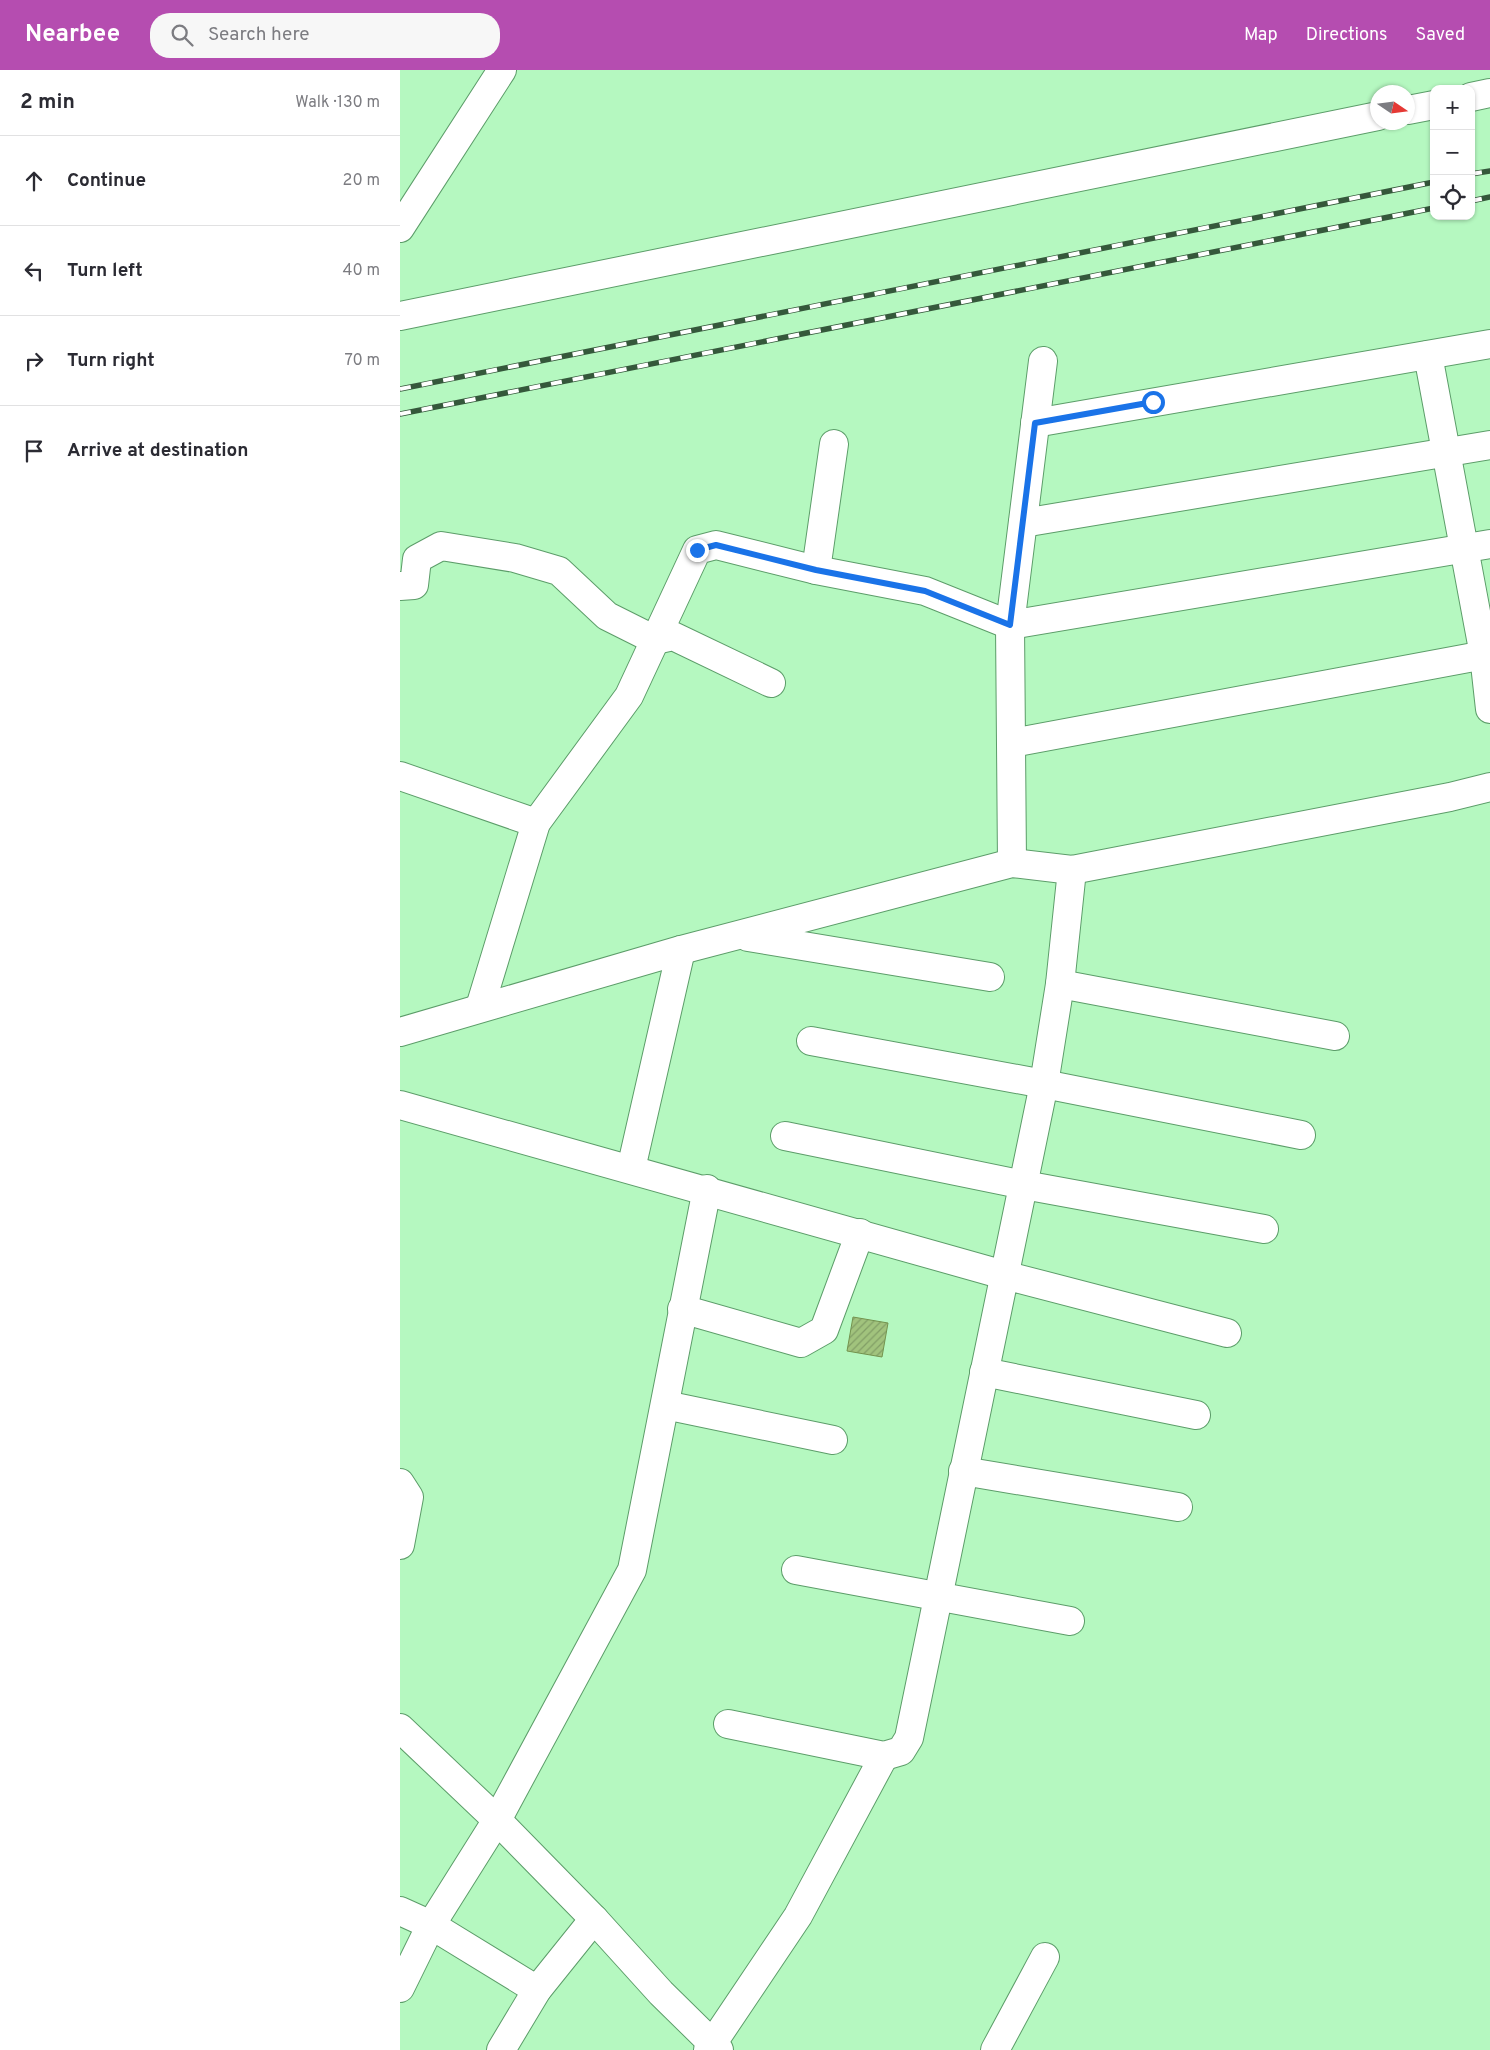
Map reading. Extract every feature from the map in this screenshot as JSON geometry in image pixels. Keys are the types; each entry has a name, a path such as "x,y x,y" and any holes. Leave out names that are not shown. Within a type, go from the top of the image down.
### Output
{"street":[{"path":"400,228 502,70"},
{"path":"1475,96 1490,93"},
{"path":"1415,109 1430,106"},
{"path":"400,316 1370,118"},
{"path":"1035,423 1490,344"},
{"path":"1428,355 1463,548 1487,654 1490,709"},
{"path":"1012,863 1010,625 1043,361"},
{"path":"816,570 834,444"},
{"path":"1023,523 1490,445"},
{"path":"480,1007 536,823 629,696 697,550 716,545 816,570 925,591 1010,625 1490,544"},
{"path":"400,586 414,585 417,559 441,546 515,558 559,570 606,616 655,640 673,636 771,683"},
{"path":"1012,743 1487,654"},
{"path":"400,776 536,823"},
{"path":"401,1038 480,1007 681,950 1012,863 1072,870 1450,797 1490,786"},
{"path":"728,1724 884,1756 901,1750 908,1738 1044,1084 1060,984 1072,870"},
{"path":"737,935 990,977"},
{"path":"631,1169 681,950"},
{"path":"1060,984 1335,1036"},
{"path":"811,1041 1044,1084 1301,1135"},
{"path":"400,1105 1004,1275 1227,1333"},
{"path":"785,1136 1024,1185 1264,1229"},
{"path":"400,1988 432,1925 497,1820 632,1570 707,1190"},
{"path":"682,1309 800,1343 824,1330 860,1233"},
{"path":"984,1372 1196,1415"},
{"path":"665,1405 833,1440"},
{"path":"964,1471 1178,1507"},
{"path":"400,1483 408,1497 400,1545"},
{"path":"796,1570 937,1598 1070,1621"},
{"path":"400,1728 497,1820 594,1919 713,2048 798,1916 884,1756"},
{"path":"400,1911 432,1925 537,1990"},
{"path":"501,2050 537,1990 594,1919"},
{"path":"995,2050 1045,1957"}],"building":[{"path":"853,1317 888,1323 882,1357 847,1351"}],"railway":[{"path":"1475,173 1490,171"},
{"path":"400,389 1430,183"},
{"path":"1475,200 1490,197"},
{"path":"400,414 1430,209"}],"route":[{"path":"697,550 716,545 816,570 925,591 1010,625 1035,423 1153,402"}]}
